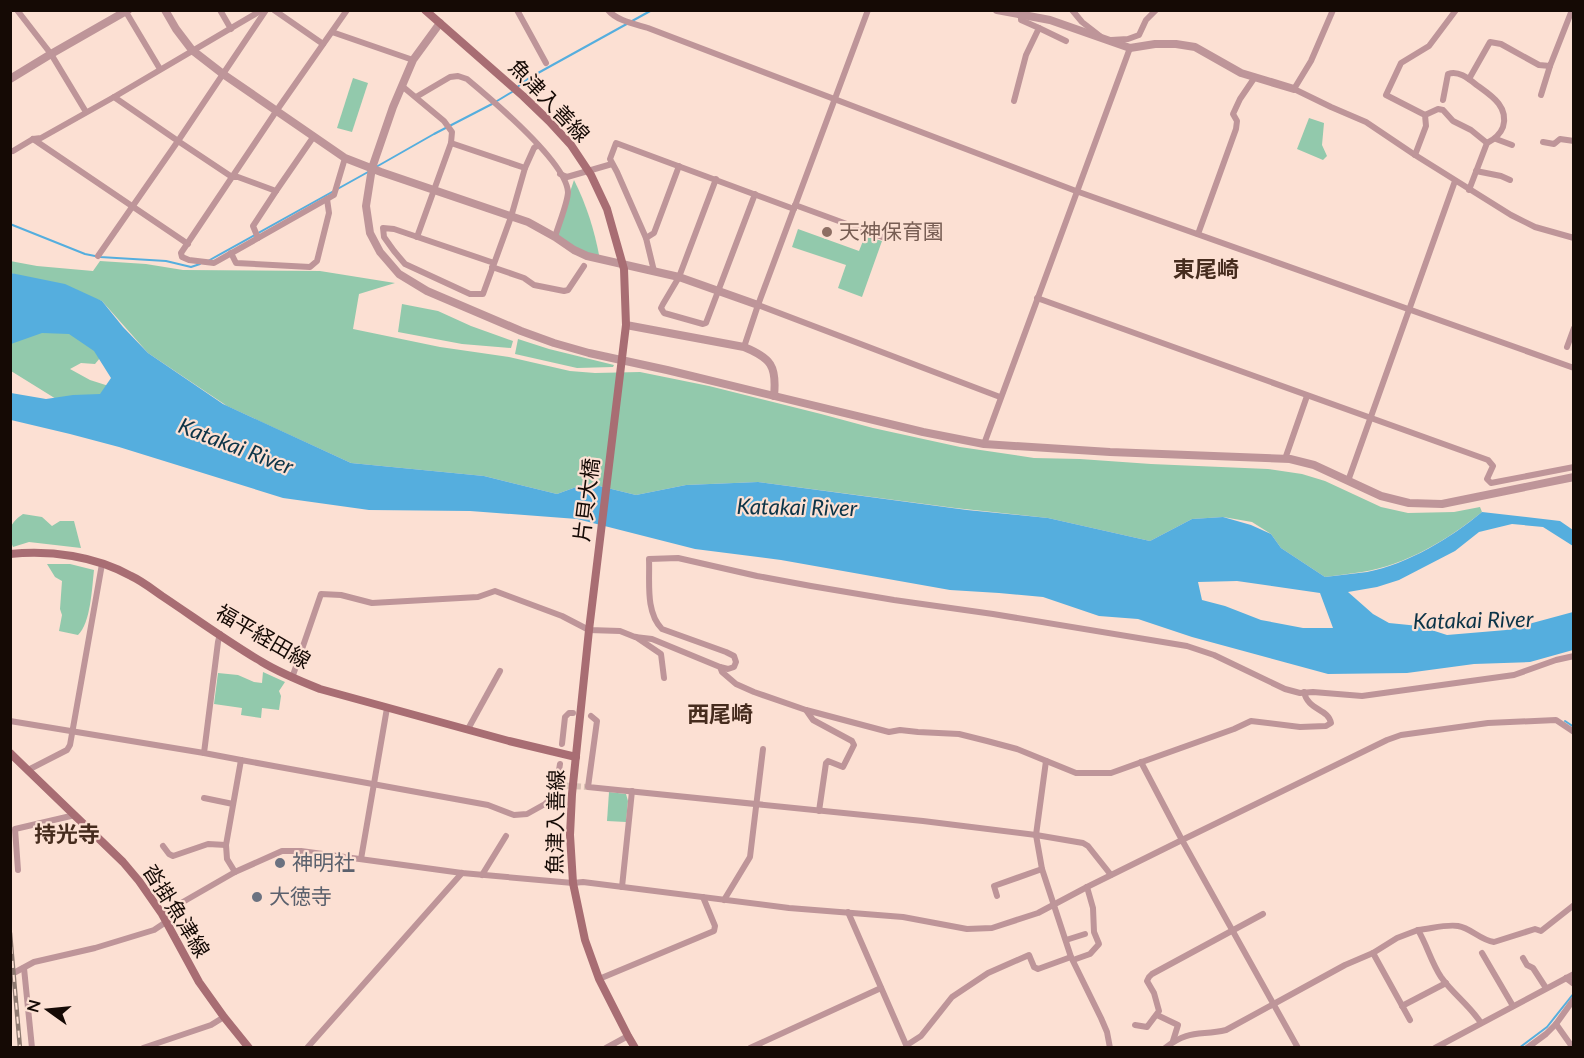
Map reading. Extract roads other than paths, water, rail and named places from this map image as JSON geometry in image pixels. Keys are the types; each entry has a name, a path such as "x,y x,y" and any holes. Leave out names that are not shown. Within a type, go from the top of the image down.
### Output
{"main road":[{"name":"魚津入善線","path":"428,11 549,121 571,145 591,175 607,209 624,269 626,325 619,382"},
{"name":"片貝大橋","path":"590,626 619,382"},
{"name":"福平経田線","path":"10,554 54,553 102,564 131,575 262,662 292,678 320,689 576,757"},
{"name":"魚津入善線","path":"590,626 572,794 570,835 573,883 585,940 599,979 635,1047"},
{"name":"沓掛魚津線","path":"10,753 139,880 164,918 200,982 224,1017 249,1047"}],"street":[{"path":"16,10 51,54 86,112"},
{"path":"165,10 192,50 345,158 528,222 587,256 679,277 719,290 1000,397"},
{"path":"220,10 231,28"},
{"path":"11,150 41,138 264,10"},
{"path":"98,256 223,74 264,10"},
{"path":"274,10 323,44"},
{"path":"345,158 334,195 214,263 182,257 181,253 347,10"},
{"path":"517,10 546,63"},
{"path":"608,10 620,19 1077,191 1574,368"},
{"path":"744,347 868,10"},
{"path":"997,10 1050,20 1130,48 1155,44 1195,47 1241,73 1294,89 1366,122 1511,216 1535,227 1574,238"},
{"path":"1072,10 1102,39"},
{"path":"1102,39 1128,39 1139,35 1146,20 1156,10"},
{"path":"1294,89 1311,61 1334,10"},
{"path":"1425,115 1386,95 1401,63 1429,46 1456,10"},
{"path":"1541,95 1572,10"},
{"path":"10,80 126,11 160,69"},
{"path":"1020,15 1021,20 1065,41"},
{"path":"440,23 413,60 393,107 372,168 366,206 370,233 380,252 399,274 428,291 521,331 590,354 667,370 923,432 984,444 1285,459 1314,465 1381,496 1409,503 1442,504 1574,477"},
{"path":"1014,101 1026,55 1039,28"},
{"path":"332,32 413,60"},
{"path":"1468,79 1490,42 1501,44 1539,65 1550,66"},
{"path":"984,444 1130,48"},
{"path":"1443,100 1448,74 1459,73 1490,94 1504,111 1505,121 1502,131 1496,139 1487,143 1469,189"},
{"path":"416,97 450,77 458,76 467,79 502,109 538,145 566,182 568,194 555,237"},
{"path":"1197,234 1236,129 1237,121 1233,114 1255,77"},
{"path":"402,86 444,121 452,132 451,142 417,237"},
{"path":"114,97 232,177 276,190"},
{"path":"1425,115 1438,109 1443,110 1453,121 1471,130 1487,143"},
{"path":"1415,155 1426,126 1425,115"},
{"path":"258,238 253,226 314,136"},
{"path":"1543,142 1554,144 1560,138 1574,141"},
{"path":"1496,139 1512,146"},
{"path":"33,140 188,244"},
{"path":"451,142 525,168"},
{"path":"654,271 646,238 610,159 616,142 755,194 885,238"},
{"path":"538,145 534,148 525,168 511,217 493,265 483,294 470,294 405,264 384,237 383,228 394,229 493,265 524,278 534,285 564,291 568,290 584,266"},
{"path":"560,173 567,177 612,164"},
{"path":"646,238 654,233 679,166"},
{"path":"1476,171 1510,180"},
{"path":"716,179 679,277 661,308 664,313 706,323 755,194"},
{"path":"1347,481 1455,181"},
{"path":"231,253 236,263 310,267 317,261 329,213 327,199"},
{"path":"1037,298 1488,460 1493,466 1487,479 1491,483 1574,467"},
{"path":"626,325 744,347 759,353 770,362 776,379 774,396"},
{"path":"1567,347 1574,328"},
{"path":"1285,459 1307,396"},
{"path":"635,637 652,639 720,667 728,669 734,667 736,662 734,656 662,629 656,623 651,603 649,559 678,558 811,586 1187,646 1214,655 1285,689 1304,692 1362,696 1384,694 1514,675 1574,656"},
{"path":"28,770 67,750 70,745 102,564"},
{"path":"292,678 321,594 341,595 372,603 478,597 495,591 590,626 620,631 635,637 661,654 664,678"},
{"path":"204,753 220,634"},
{"path":"720,667 722,672 736,684 806,710 890,732 900,730 960,734 1017,749 1076,773 1112,773 1234,729 1251,720 1300,727 1326,726 1331,723 1329,716 1306,700 1304,692"},
{"path":"468,729 500,671"},
{"path":"361,859 387,708"},
{"path":"806,710 813,720 852,741 854,745 843,767 828,761 826,763 819,811"},
{"path":"562,744 565,717 573,713"},
{"path":"591,716 597,721 588,787 1036,835 1083,843 1111,875"},
{"path":"10,975 34,962 95,948 154,930 164,918 235,872 282,851 301,851 462,873 583,882 789,908 903,916 967,929 992,928 1038,913 1182,840 1401,735 1488,723 1556,720 1574,732"},
{"path":"10,721 241,759 488,804 514,815 527,814 545,804 555,795 560,764"},
{"path":"724,900 750,857 763,749"},
{"path":"235,872 227,859 226,845 241,759"},
{"path":"1046,760 1036,835 1042,869 1072,958 1107,1032 1110,1047"},
{"path":"1141,762 1298,1047"},
{"path":"622,887 632,791"},
{"path":"204,798 233,804"},
{"path":"18,870 15,829 75,815"},
{"path":"482,875 506,836"},
{"path":"163,846 173,856 208,844 226,845"},
{"path":"997,896 994,886 1042,869"},
{"path":"307,1047 462,873"},
{"path":"848,912 907,1046 921,1036 952,997 988,974 1029,955 1034,967 1038,969 1090,954 1099,944 1094,932 1093,908 1087,887"},
{"path":"599,979 714,931 715,926 703,897"},
{"path":"1165,1047 1186,1035 1226,1030 1345,965 1373,953 1397,938 1418,930 1455,925 1494,942 1535,929 1541,931 1574,905"},
{"path":"1135,1025 1148,1027 1159,1011 1148,981 1149,977 1263,914"},
{"path":"1418,930 1433,964 1481,1023"},
{"path":"1066,940 1085,934"},
{"path":"1373,953 1410,1020"},
{"path":"1482,953 1513,1006"},
{"path":"1523,958 1527,965 1533,968 1546,988"},
{"path":"24,968 32,1047"},
{"path":"1439,1047 1574,974"},
{"path":"1566,978 1574,984"},
{"path":"1402,1006 1446,982"},
{"path":"750,1047 881,988"},
{"path":"1527,1047 1556,1024 1574,999"},
{"path":"1157,1015 1178,1025 1173,1042"},
{"path":"143,1047 157,1045 211,1025 224,1017"},
{"path":"1556,1024 1573,1047"},
{"path":"606,1047 628,1036"}],"water":[{"name":"Katakai River","path":"11,273 65,284 102,301 148,353 223,404 351,463 484,476 557,494 587,483 636,495 686,485 758,482 967,510 1048,518 1150,541 1192,519 1223,517 1251,525 1271,534 1281,548 1325,577 1367,572 1398,563 1443,540 1482,512 1560,521 1573,530 1573,546 1543,527 1512,524 1479,532 1455,551 1399,580 1348,592 1373,614 1389,623 1419,626 1447,635 1506,630 1573,612 1573,650 1530,662 1474,664 1407,673 1328,674 1192,637 1138,619 1099,616 1043,597 950,590 781,560 695,549 577,519 470,511 369,510 283,498 119,447 11,420 11,393 46,399 100,394 111,378 94,351 69,334 42,333 11,344","holes":["1237,581 1320,593 1333,628 1303,628 1261,620 1202,600 1198,582"]}],"waterway":[{"path":"516,88 529,78 652,10"},
{"path":"497,101 512,92"},
{"path":"376,167 492,104"},
{"path":"208,261 368,172"},
{"path":"10,224 85,254 166,261 191,267 200,264"},
{"path":"1565,721 1574,727"},
{"path":"1519,1048 1547,1027 1574,993"}],"tunnel":[{"path":"557,785 588,787"}],"railway":[{"path":"10,933 20,1048"}],"place":[{"name":"天神保育園","path":"827,232"},
{"name":"神明社","path":"280,863"},
{"name":"大徳寺","path":"257,897"}],"district":[{"name":"東尾崎","path":"1206,269"},
{"name":"西尾崎","path":"720,714"},
{"name":"持光寺","path":"67,834"}]}
